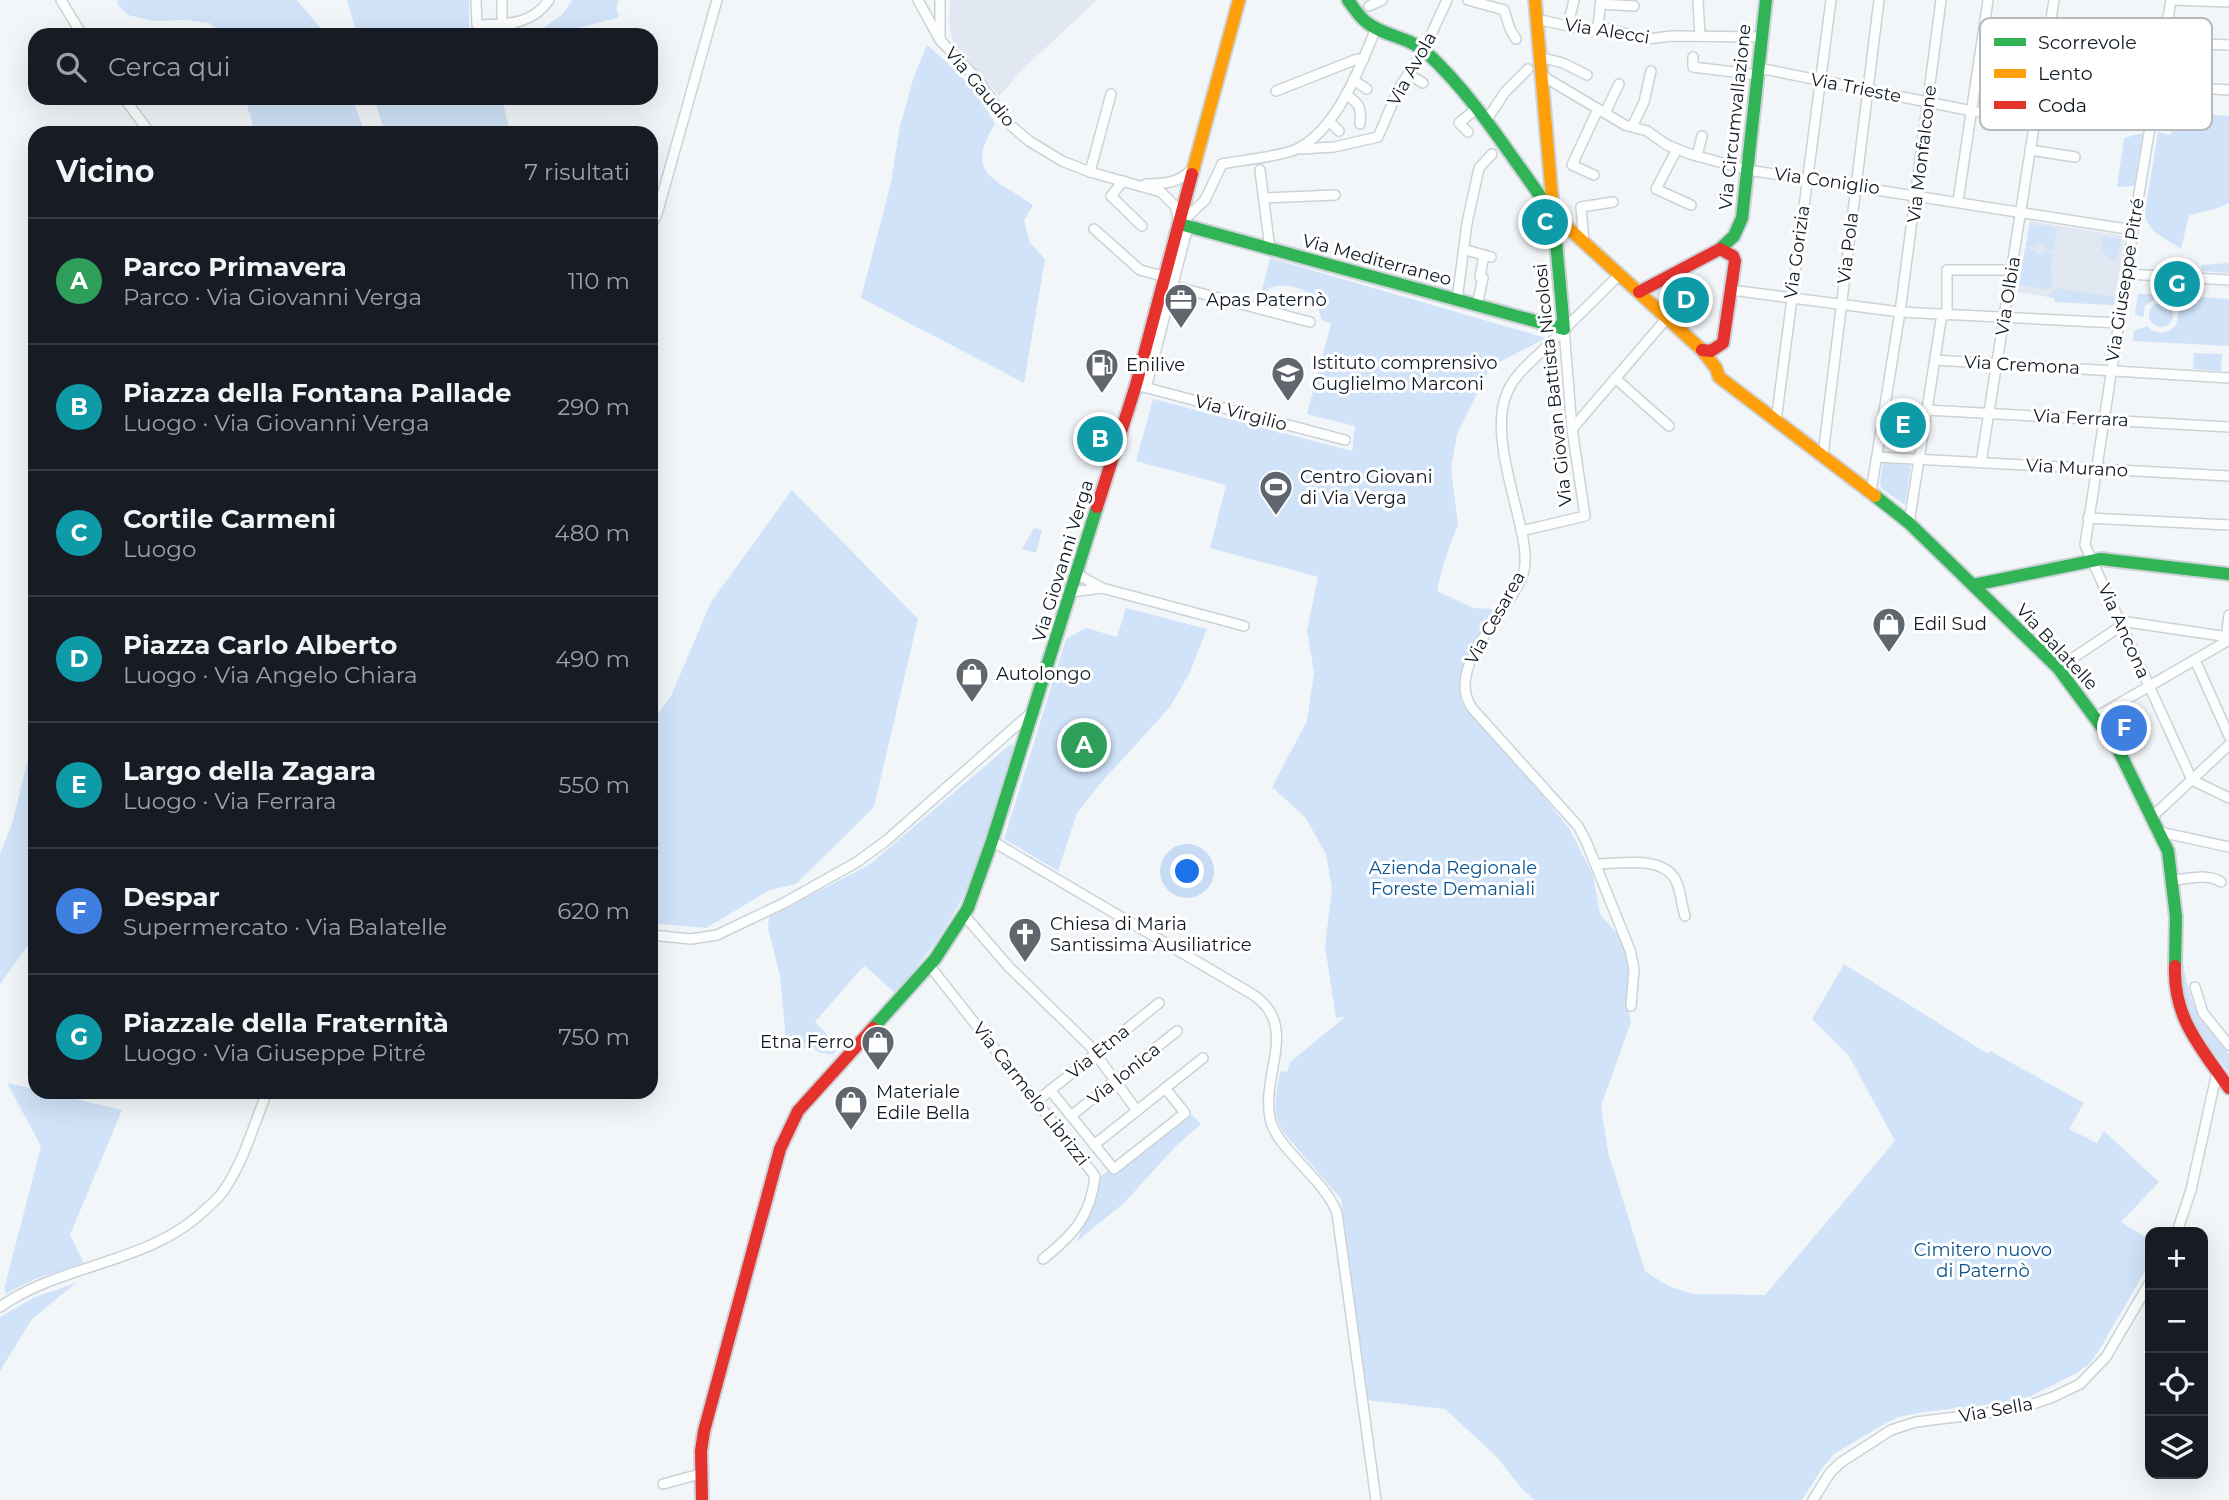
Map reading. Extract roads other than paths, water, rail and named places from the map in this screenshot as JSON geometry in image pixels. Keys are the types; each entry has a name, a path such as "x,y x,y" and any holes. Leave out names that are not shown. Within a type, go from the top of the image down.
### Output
{"street":[{"path":"61,0 78,28"},
{"path":"476,0 477,25 507,24 534,17 549,0"},
{"path":"502,0 509,28"},
{"name":"Via Gaudio","path":"919,0 940,40 978,80 1008,123 1029,141 1062,161 1090,172 1137,184"},
{"path":"940,0 940,40"},
{"name":"Via Giovanni Verga","path":"702,1500 700,1474 704,1432 780,1149 798,1111 929,965 964,915 992,841 1113,459 1141,387 1184,225 1195,165 1239,0"},
{"path":"1348,0 1364,20 1376,28 1424,50 1448,75 1520,164 1554,215 1635,288 1720,249 1728,252 1735,261 1734,291 1716,368"},
{"path":"1369,6 1382,0"},
{"name":"Via Avola","path":"1294,150 1334,147 1378,137 1399,88 1424,50 1447,0"},
{"path":"1468,0 1506,8 1510,29 1516,39"},
{"name":"Via Giovan Battista Nicolosi","path":"1521,531 1585,516 1572,429 1535,0"},
{"path":"1568,25 1574,0"},
{"path":"1698,0 1700,36"},
{"name":"Via Circumvallazione","path":"1720,249 1734,236 1742,218 1766,0"},
{"name":"Via Gorizia","path":"1776,421 1831,0"},
{"name":"Via Pola","path":"1823,455 1879,0"},
{"name":"Via Monfalcone","path":"1871,492 1917,194 1941,0"},
{"path":"1985,18 1988,0"},
{"name":"Via Olbia","path":"2051,18 2054,0"},
{"path":"2173,0 2229,2"},
{"name":"Via Giuseppe Pitré","path":"2170,18 2173,0"},
{"path":"658,210 713,1"},
{"path":"1598,26 1601,2 1634,6"},
{"name":"Via Alecci","path":"1536,19 1591,31 1598,26 1647,40 1672,36 1763,37"},
{"path":"1137,184 1161,192 1175,206 1184,225 1205,200 1222,164 1294,150 1309,142 1329,121 1346,94 1376,28"},
{"path":"1958,201 1980,52"},
{"path":"1539,57 1563,63 1587,75"},
{"name":"Via Trieste","path":"1693,57 1693,67 1820,80 1980,112"},
{"path":"1276,91 1357,59 1364,59"},
{"path":"1486,121 1505,92 1528,69"},
{"path":"1633,125 1644,102 1651,71"},
{"path":"1408,74 1423,83"},
{"name":"Via Coniglio","path":"1541,75 1625,125 1633,125 1647,131 1677,149 1748,170 1917,194 2133,230"},
{"path":"1353,80 1367,89"},
{"path":"1594,175 1572,165 1619,83"},
{"path":"1090,172 1111,94"},
{"path":"1346,94 1362,109 1360,124"},
{"path":"129,105 145,126"},
{"path":"1468,132 1459,123 1476,109"},
{"path":"1329,121 1339,131"},
{"name":"Via Olbia","path":"1981,463 2033,130"},
{"name":"Via Giuseppe Pitré","path":"2091,559 2085,545 2088,518 2150,130"},
{"path":"1697,156 1702,136"},
{"path":"1677,149 1656,189 1691,205"},
{"path":"2030,150 2074,157"},
{"path":"1457,300 1466,250 1467,223 1479,168 1492,154"},
{"path":"1137,184 1174,181 1185,177 1195,165"},
{"path":"1260,170 1270,249"},
{"path":"1123,181 1111,196 1142,226"},
{"path":"1264,198 1335,195"},
{"path":"1584,242 1581,206 1613,202"},
{"name":"Via Mediterraneo","path":"1184,225 1564,329"},
{"path":"1094,229 1140,270 1310,322"},
{"path":"1466,250 1488,256 1480,277 1483,278 1477,305"},
{"path":"1909,523 1938,360 1947,270 2012,270"},
{"name":"Via Cesarea","path":"1620,274 1512,382 1501,412 1500,428 1525,551 1523,572 1502,613 1472,657 1465,677 1466,696 1480,719 1578,826 1597,864 1601,881 1630,950 1634,969 1631,1006"},
{"path":"2127,274 2229,280"},
{"name":"Via Balatelle","path":"1635,288 1665,321 1702,351 1716,368 1719,377 1909,523 2058,668 2096,717 2118,748 2168,851 2174,880 2176,997 2188,1030 2229,1088"},
{"path":"1734,291 1944,315 2118,324"},
{"path":"1572,429 1665,321"},
{"path":"1702,351 1711,351 1723,343"},
{"name":"Via Cremona","path":"1938,360 2229,378"},
{"path":"1615,378 1669,426"},
{"name":"Via Virgilio","path":"1141,387 1345,440"},
{"name":"Via Ferrara","path":"1930,410 2229,427"},
{"path":"1113,459 1093,449 1089,435 1091,431 1101,427 1121,435"},
{"name":"Via Murano","path":"1877,457 2229,476"},
{"path":"2088,518 2229,525"},
{"path":"1973,585 2091,559 2229,574"},
{"name":"Via Ancona","path":"2091,559 2192,780"},
{"path":"1077,574 1101,588 1244,626"},
{"path":"1072,592 1101,588"},
{"path":"2229,615 2229,637"},
{"path":"2058,668 2127,622 2229,637"},
{"path":"2096,717 2195,660 2229,637"},
{"path":"2195,660 2229,736"},
{"path":"658,936 691,939 717,935 784,903 858,862 887,840 1034,710"},
{"path":"2153,816 2229,745"},
{"path":"2192,780 2229,798"},
{"path":"2160,832 2229,847"},
{"path":"992,841 1252,995 1270,1009 1275,1018 1276,1040 1268,1101 1269,1115 1277,1136 1324,1188 1337,1213 1376,1500"},
{"path":"1597,864 1637,863 1664,868 1675,879 1685,916"},
{"path":"2174,880 2205,877 2217,878 2221,882"},
{"path":"964,915 1009,967 1090,1046 1137,1111"},
{"name":"Via Carmelo Librizzi","path":"929,965 1095,1176 1087,1209 1079,1225 1069,1239 1043,1259"},
{"path":"2195,987 2203,1013 2229,1045"},
{"name":"Via Etna","path":"1037,1101 1159,1003"},
{"name":"Via Ionica","path":"1071,1116 1177,1031"},
{"path":"1094,1145 1203,1058"},
{"path":"2179,1227 2191,1190 2217,1072"},
{"path":"1050,1090 1114,1169 1185,1113 1165,1088"},
{"path":"0,1307 37,1287 113,1260 164,1238 193,1221 223,1192 232,1177 264,1099"},
{"name":"Via Sella","path":"1813,1500 1826,1478 1840,1463 1891,1430 1916,1422 2020,1409 2080,1384 2106,1357 2145,1290"},
{"path":"663,1484 700,1474"}],"place":[{"name":"Cortile Carmeni","path":"1545,222"},
{"name":"Piazzale della Fraternità","path":"2177,284"},
{"name":"Piazza Carlo Alberto","path":"1686,300"},
{"name":"Apas Paternò","path":"1181,330"},
{"name":"Enilive","path":"1102,395"},
{"name":"Istituto comprensivo Guglielmo Marconi","path":"1288,403"},
{"name":"Largo della Zagara","path":"1903,425"},
{"name":"Piazza della Fontana Pallade","path":"1100,439"},
{"name":"Centro Giovani di Via Verga","path":"1276,517"},
{"name":"Edil Sud","path":"1889,654"},
{"name":"Autolongo","path":"972,704"},
{"name":"Despar","path":"2124,728"},
{"name":"Parco Primavera","path":"1084,745"},
{"name":"Chiesa di Maria Santissima Ausiliatrice","path":"1025,964"},
{"name":"Etna Ferro","path":"878,1072"},
{"name":"Materiale Edile Bella","path":"851,1132"}],"park label":[{"name":"Azienda Regionale Foreste Demaniali","path":"1453,878"},
{"name":"Cimitero nuovo di Paternò","path":"1983,1260"}]}
